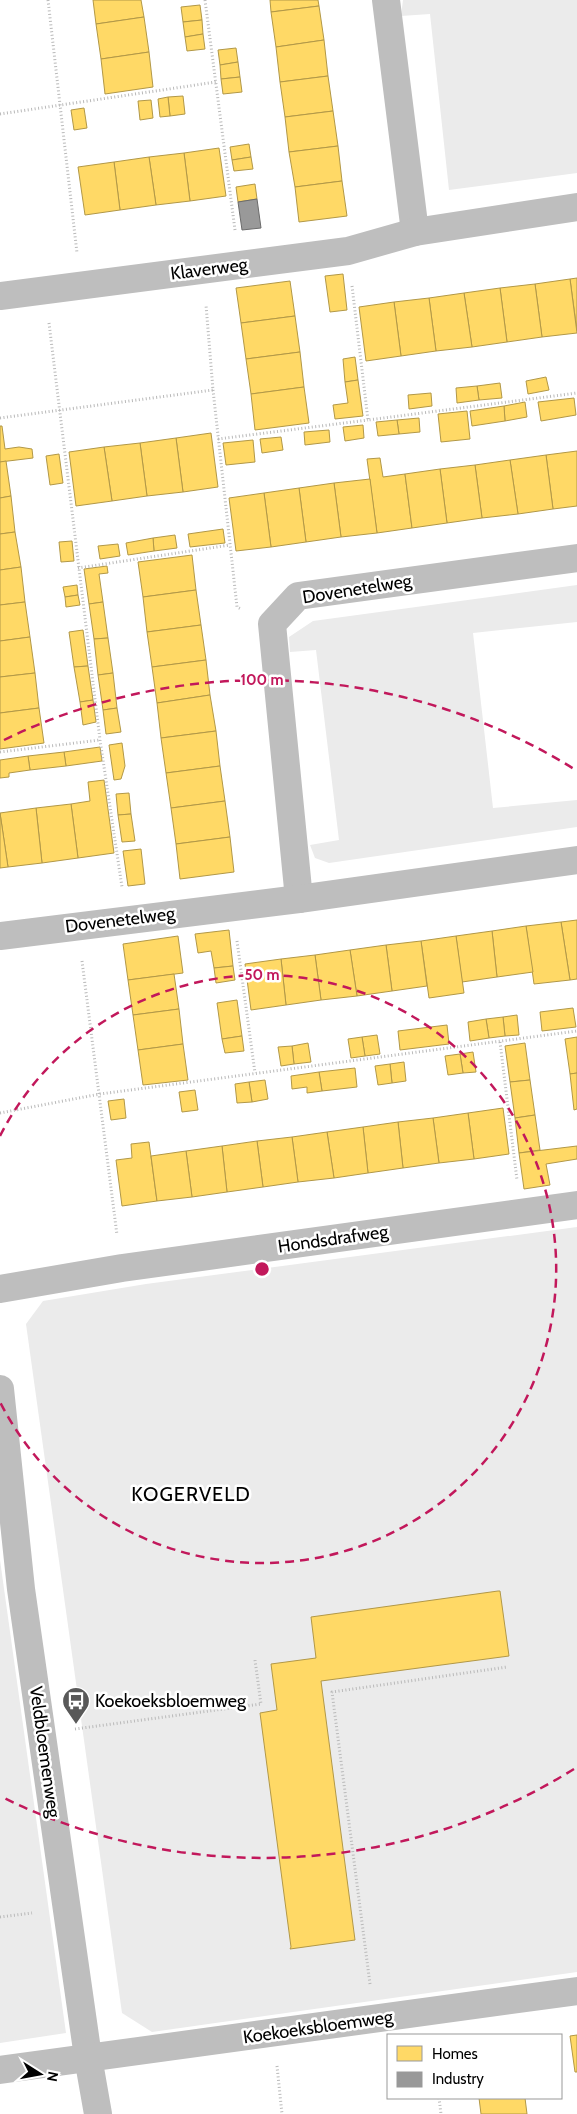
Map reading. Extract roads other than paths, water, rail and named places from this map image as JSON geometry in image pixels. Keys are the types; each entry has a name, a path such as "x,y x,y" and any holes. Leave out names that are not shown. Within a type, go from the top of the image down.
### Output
{"street":[{"path":"386,0 415,232"},
{"name":"Klaverweg","path":"0,296 348,251 415,232 577,208"},
{"name":"Dovenetelweg","path":"299,899 272,624 298,596 577,558"},
{"name":"Dovenetelweg","path":"0,936 299,899 577,860"},
{"name":"Hondsdrafweg","path":"0,1289 122,1268 577,1205"},
{"name":"Veldbloemenweg","path":"0,1389 22,1588 88,2057 98,2114"},
{"name":"Koekoeksbloemweg","path":"0,2070 577,1991"}],"place":[{"name":"Koekoeksbloemweg","path":"76,1725"}],"district":[{"name":"KOGERVELD","path":"191,1494"}]}
